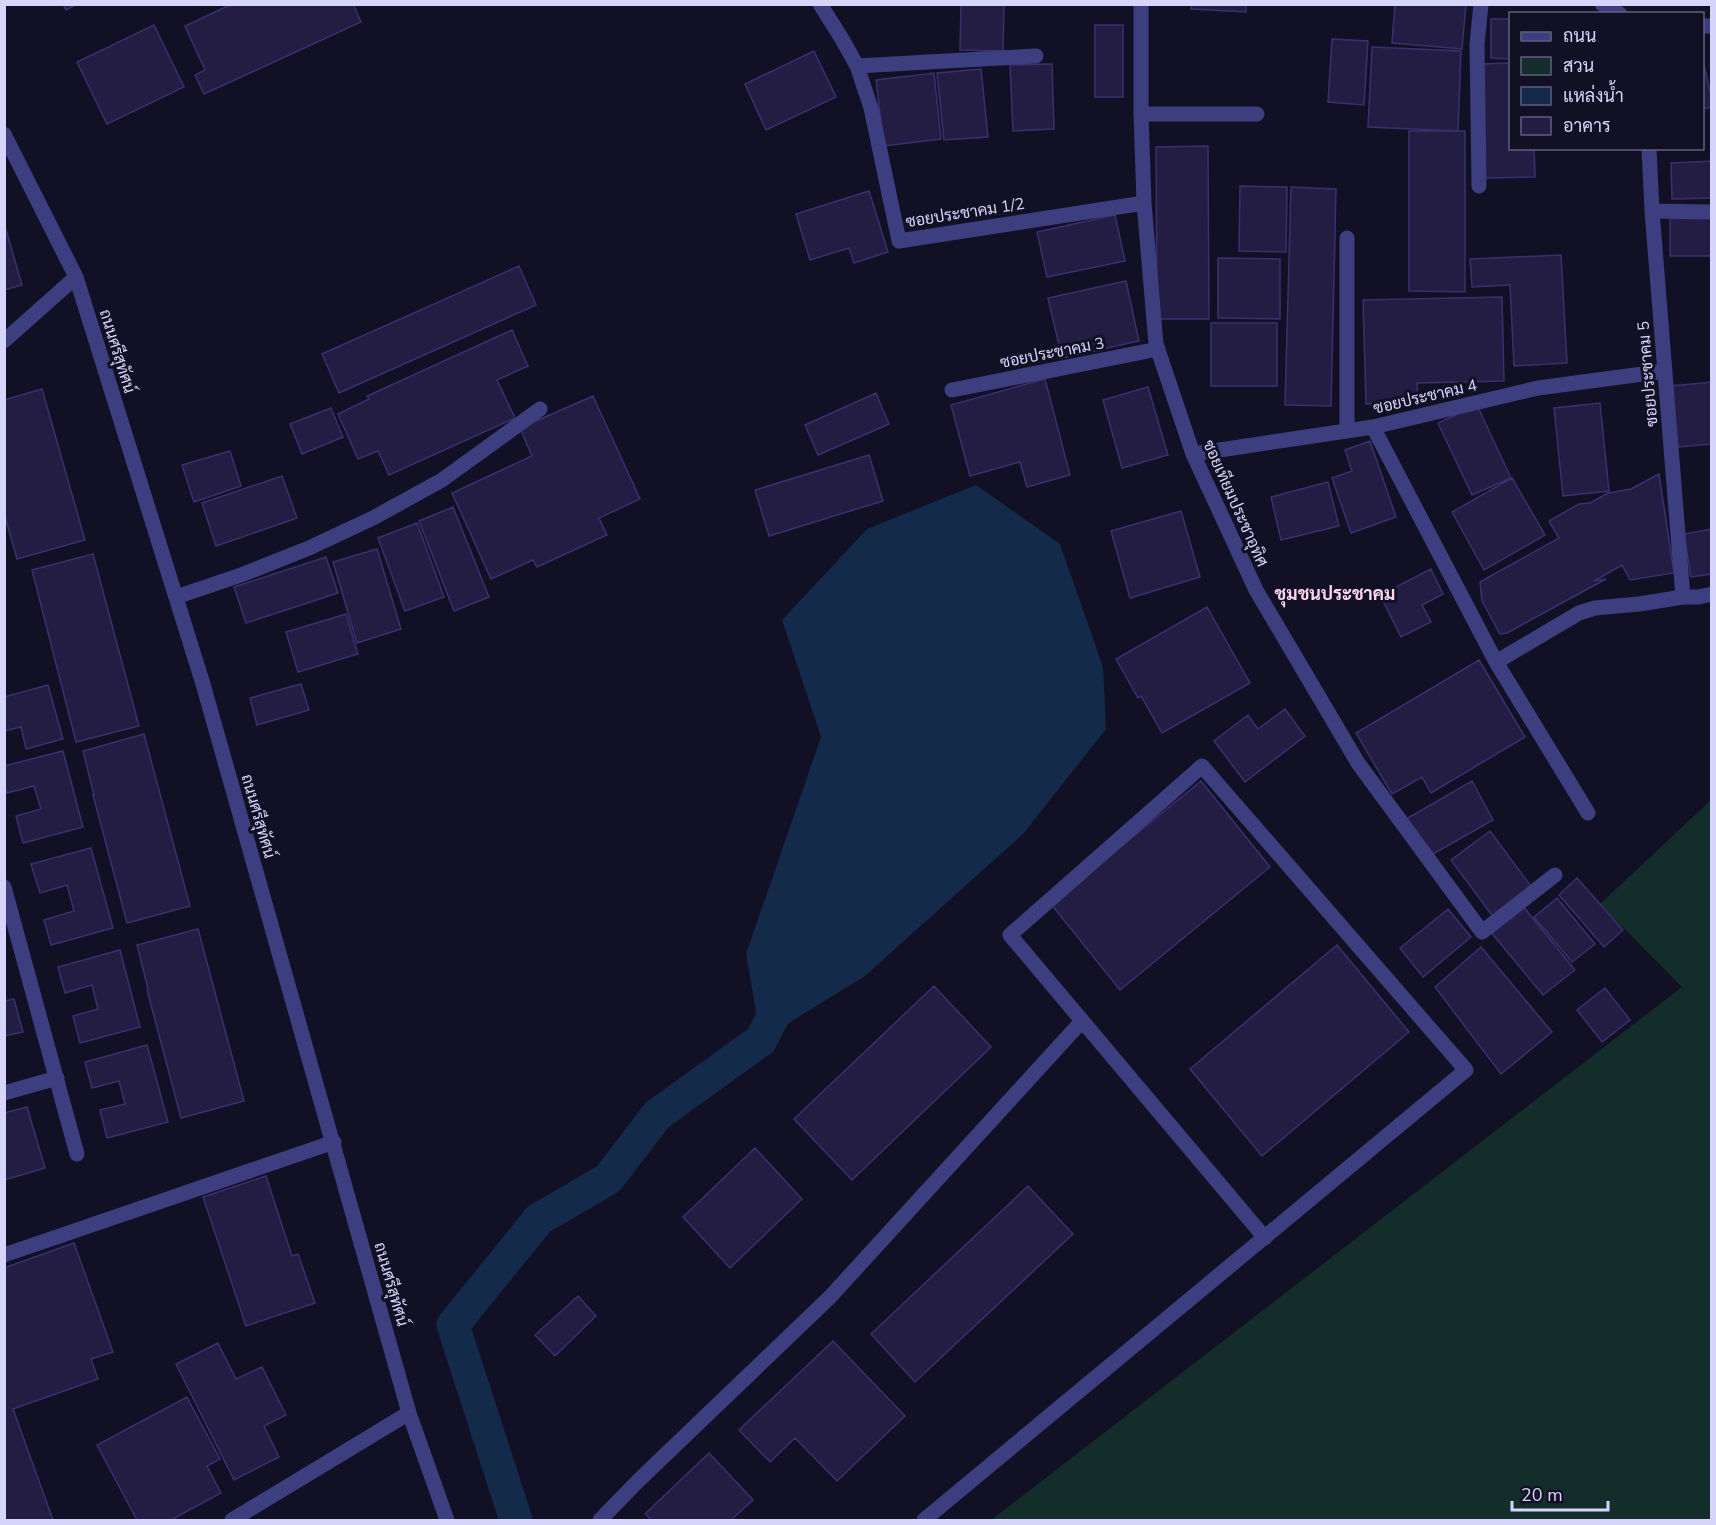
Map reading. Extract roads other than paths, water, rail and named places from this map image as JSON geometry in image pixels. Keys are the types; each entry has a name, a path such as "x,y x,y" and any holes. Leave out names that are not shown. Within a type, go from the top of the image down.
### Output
{"street":[{"path":"820,4 857,66 1036,56"},
{"name":"ซอยเทียมประชาอุทิศ","path":"1142,4 1141,114 1144,203 1156,344 1192,454 1256,590 1358,763 1482,932 1555,875"},
{"path":"1479,186 1477,44 1481,4"},
{"path":"1602,4 1616,12"},
{"name":"ซอยประชาคม 1/2","path":"857,66 870,108 899,240 1144,203"},
{"path":"1141,114 1257,114"},
{"name":"ถนนศรีสุทัศน์","path":"4,134 76,277 203,684 409,1413 447,1521"},
{"name":"ซอยประชาคม 5","path":"1649,150 1683,597"},
{"path":"1652,211 1712,212"},
{"path":"1347,238 1347,430"},
{"path":"4,340 76,277"},
{"name":"ซอยประชาคม 3","path":"952,390 1158,349"},
{"name":"ซอยประชาคม 4","path":"1192,454 1374,427 1538,388 1665,371"},
{"path":"176,597 251,572 374,518 442,480 540,409"},
{"path":"1374,427 1496,662 1588,813"},
{"path":"1496,662 1579,613 1595,608 1712,594"},
{"path":"924,1521 1265,1238 1466,1070 1202,766 1010,935 1265,1238"},
{"path":"4,887 8,910 77,1154"},
{"path":"600,1521 638,1480 830,1297 1082,1021"},
{"path":"4,1093 57,1078"},
{"path":"4,1255 334,1142"},
{"path":"232,1521 409,1413"}],"water":[{"path":"976,485 1060,544 1103,667 1106,729 1023,834 865,976 761,1040 746,954 821,737 782,620 867,529"}],"waterway":[{"path":"516,1520 453,1325 539,1219 608,1179 657,1115 761,1040 782,999"}],"district":[{"name":"ชุมชนประชาคม","path":"1335,594"}]}
